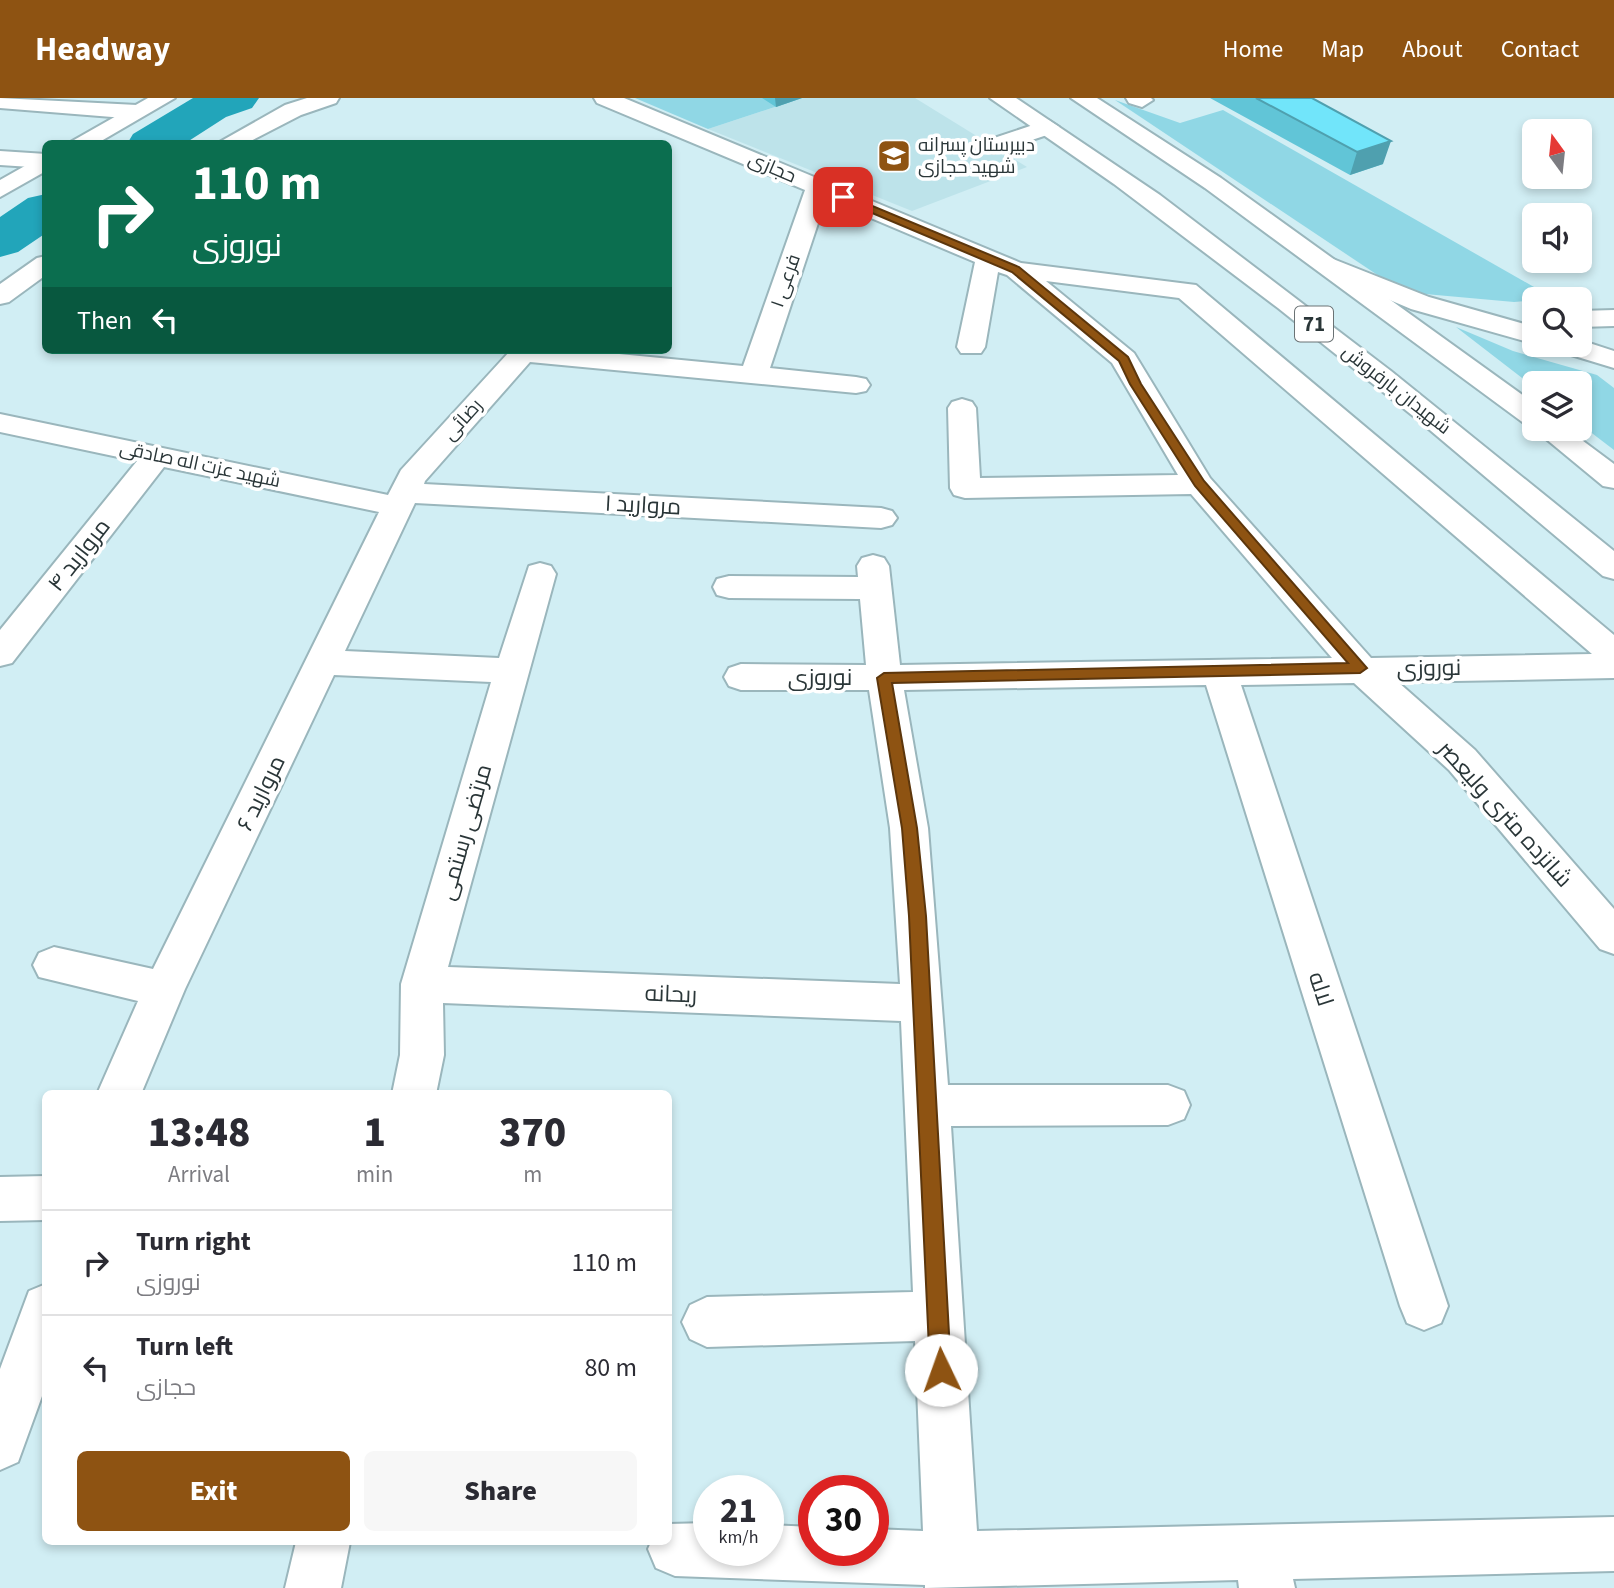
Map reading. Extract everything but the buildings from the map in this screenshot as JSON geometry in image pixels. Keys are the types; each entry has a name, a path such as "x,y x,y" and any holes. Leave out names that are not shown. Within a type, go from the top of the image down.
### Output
{"main road":[{"path":"85,140 164,98"},
{"path":"235,140 293,110 328,98"},
{"name":"حجازی","path":"605,98 1016,270 1187,291 1614,654"},
{"name":"شهیدان بارفروش","path":"1001,98 1048,127 1150,199 1287,303 1502,473 1614,568"},
{"name":"71","path":"1085,98 1213,183 1522,408"},
{"path":"0,101 137,112"},
{"path":"993,146 1048,127"},
{"path":"0,158 42,161"},
{"path":"0,190 42,164"},
{"name":"فرعی ۱","path":"754,375 818,187"},
{"path":"971,347 988,258"},
{"path":"1328,265 1420,303 1522,330"},
{"path":"0,296 42,266"},
{"name":"حجازی","path":"1016,270 1124,359 1136,384 1199,484 1360,668"},
{"path":"1592,317 1614,318"},
{"path":"1592,353 1614,360"},
{"name":"رضائی","path":"403,500 412,477 523,354"},
{"path":"545,354 856,385"},
{"path":"962,408 965,488 1199,484"},
{"name":"شهید عزت اله صادقی","path":"0,423 157,456 403,500"},
{"path":"1565,441 1614,479"},
{"name":"مروارید ۴","path":"0,654 157,456"},
{"name":"مروارید ۱","path":"403,500 881,518"},
{"name":"مروارید ۶","path":"121,1090 164,989 403,500"},
{"name":"مرتضی رستمی","path":"415,1090 422,1055 422,985 540,574"},
{"path":"729,587 874,577 884,678 909,828 952,1574"},
{"path":"325,662 510,671"},
{"name":"نوروزی","path":"741,677 884,678 1360,668 1614,666"},
{"name":"شانزده متری ولیعصر","path":"1360,668 1462,760 1614,937"},
{"name":"لاله","path":"1219,672 1424,1307"},
{"path":"54,965 164,989"},
{"name":"ریحانه","path":"422,985 921,1003"},
{"path":"926,1106 1168,1105"},
{"path":"0,1199 42,1198"},
{"path":"707,1322 938,1316"},
{"path":"0,1444 42,1320"},
{"path":"784,1558 952,1574 1264,1570 1614,1544"},
{"path":"313,1588 322,1545"}],"shaded area":[{"path":"635,98 802,98 708,129"},
{"name":"دبیرستان پسرانه شهید حجازی","path":"802,98 915,98 1027,167 912,211 708,129"},
{"path":"1115,100 1180,123 1223,110 1534,287 1522,287 1522,301 1514,302 1403,292"},
{"path":"1456,327 1522,354 1522,357 1534,357 1583,371 1522,371 1522,378"},
{"path":"1592,374 1614,388 1614,450 1592,433"}],"waterway":[{"path":"156,140 210,107 236,98"},
{"path":"0,241 42,212"}],"place":[{"name":"دبیرستان پسرانه شهید حجازی","path":"894,156"}],"route":[{"path":"843,197 1016,270 1124,359 1136,384 1199,484 1360,668 884,678 909,828 917,916 941,1370"}]}
